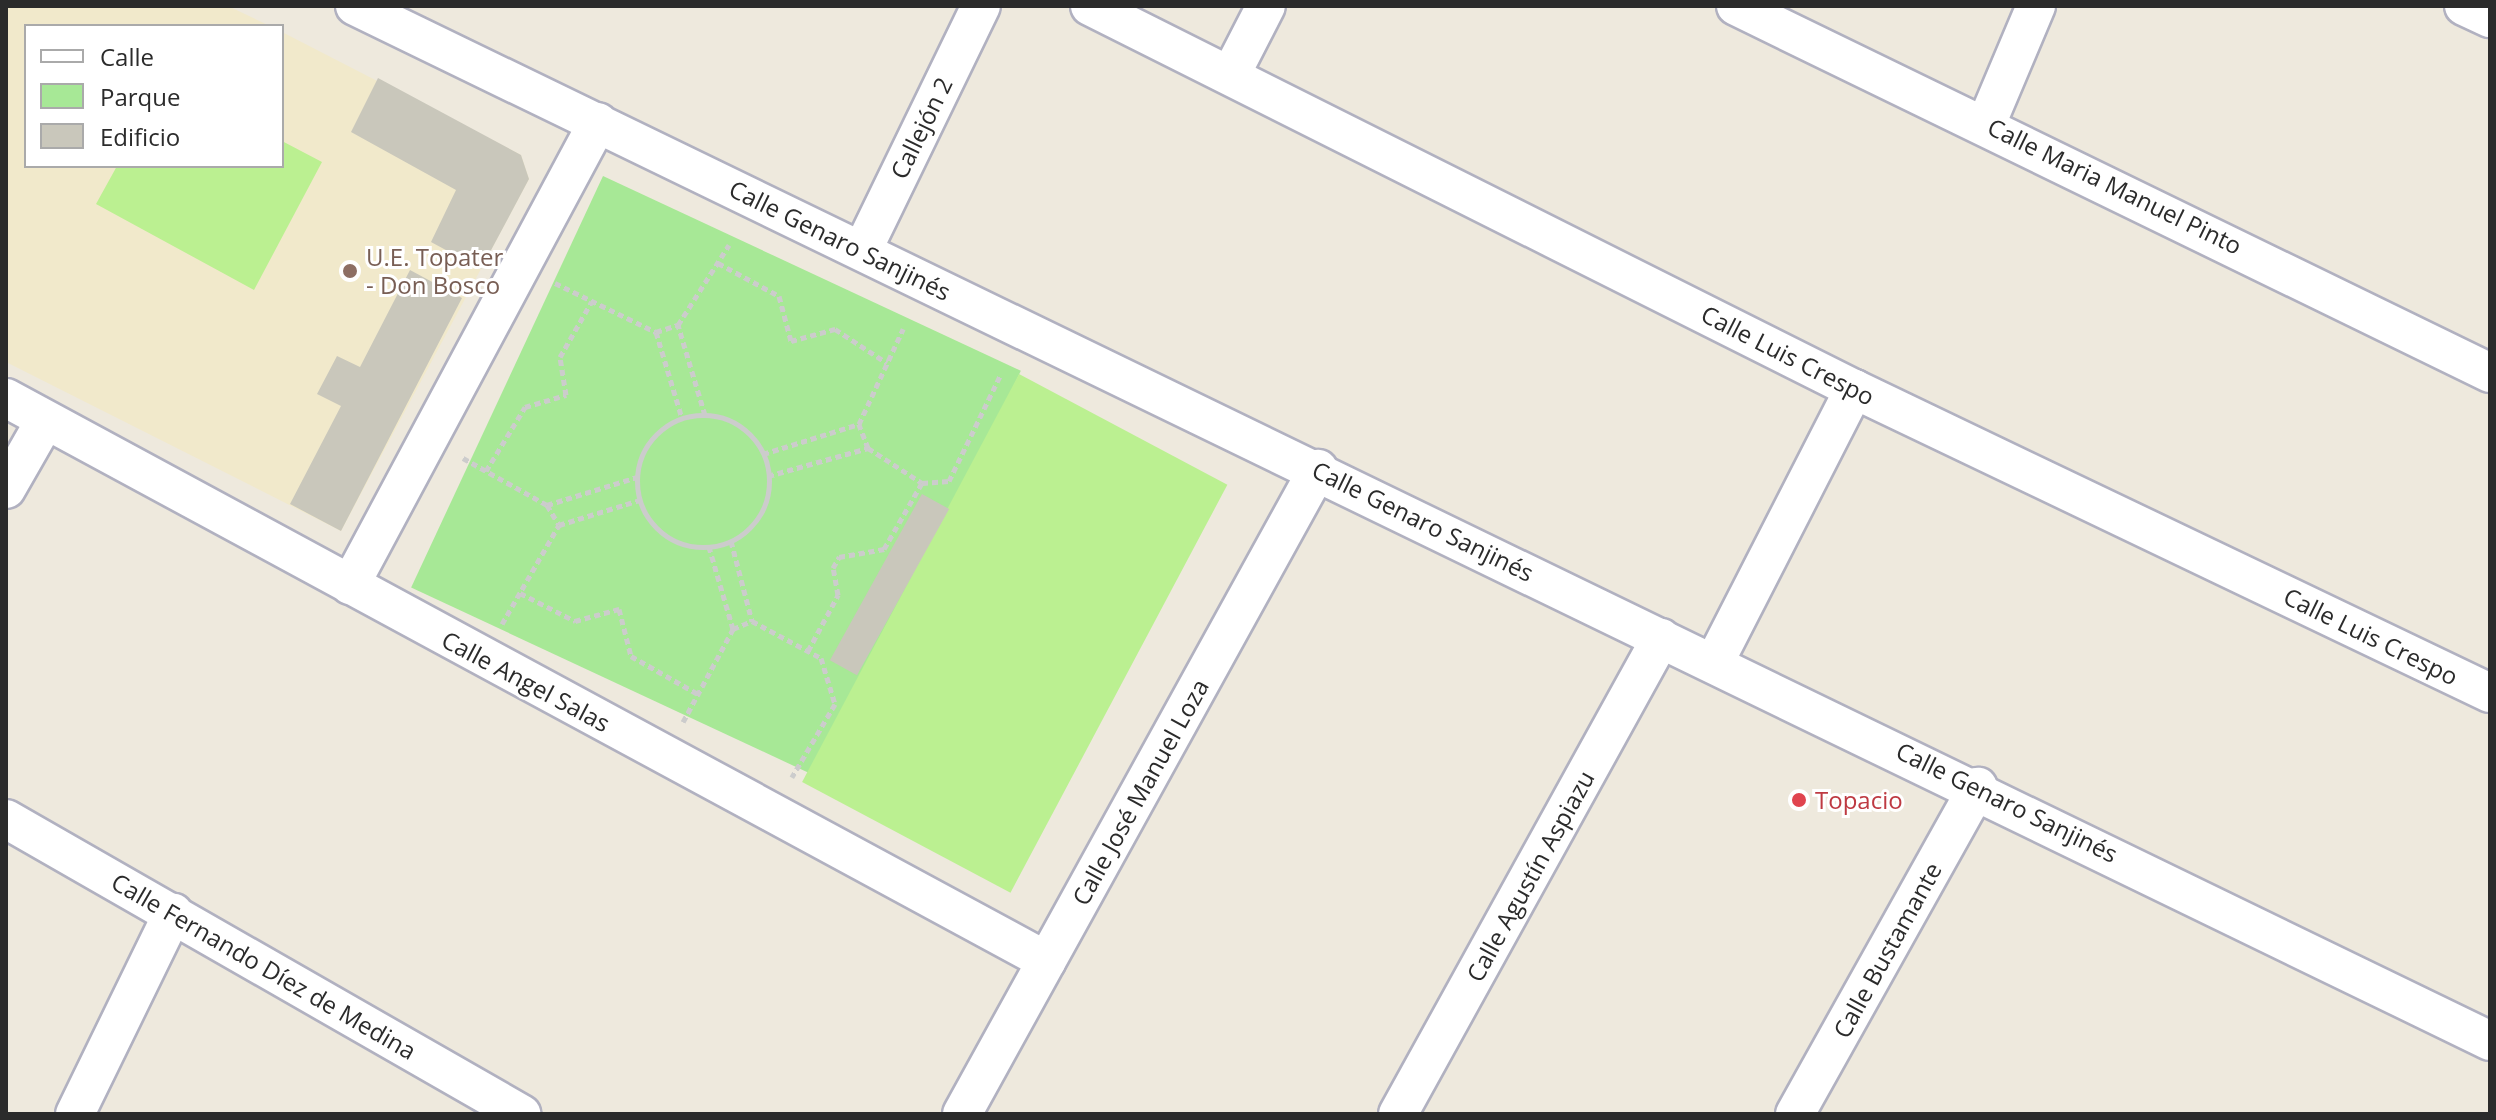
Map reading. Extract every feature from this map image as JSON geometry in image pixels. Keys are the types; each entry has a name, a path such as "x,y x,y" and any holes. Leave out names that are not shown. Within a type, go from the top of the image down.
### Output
{"street":[{"name":"Calle Genaro Sanjinés","path":"355,6 1318,469 1661,638 1978,787 2490,1041"},
{"name":"Callejón 2","path":"862,251 981,6"},
{"name":"Calle Luis Crespo","path":"1090,6 1854,389 2490,693"},
{"path":"1231,74 1266,6"},
{"name":"Calle Maria Manuel Pinto","path":"1736,6 1987,122 2490,373"},
{"path":"1987,122 2036,6"},
{"path":"2464,6 2490,18"},
{"path":"350,585 598,122"},
{"path":"1714,663 1854,389"},
{"name":"Calle Angel Salas","path":"6,398 1047,961"},
{"path":"6,489 45,421"},
{"name":"Calle José Manuel Loza","path":"962,1114 1318,469"},
{"name":"Calle Agustín Aspiazu","path":"1398,1114 1661,638"},
{"name":"Calle Bustamante","path":"1795,1114 1978,787"},
{"name":"Calle Fernando Díez de Medina","path":"6,819 521,1114"},
{"path":"75,1114 173,913"}],"path":[{"path":"555,283 656,332 678,325 729,245"},
{"path":"718,263 779,296 791,341 835,329 887,363"},
{"path":"486,471 525,407 566,395 560,357 592,301"},
{"path":"678,325 705,415"},
{"path":"903,329 859,424 868,448 922,483 949,481 1000,376"},
{"path":"656,332 682,418"},
{"path":"705,415 739,426 763,454 768,476 762,511 731,541 709,547 666,536 640,500 637,477 653,437 682,418 705,415"},
{"path":"763,454 859,424"},
{"path":"768,476 868,448"},
{"path":"463,458 547,505 559,525"},
{"path":"547,505 637,477"},
{"path":"808,651 838,595 833,568 839,557 884,549 922,483"},
{"path":"500,628 559,525 640,500"},
{"path":"731,541 752,621 821,658 835,704 792,777"},
{"path":"709,547 733,629"},
{"path":"520,593 575,621 619,609 631,656 698,694"},
{"path":"683,722 733,629 752,621"}],"shaded area":[{"path":"7,6 228,6 266,24 24,24 24,168 284,168 284,33 521,155 529,179 341,531 6,362"}],"green space":[{"path":"284,142 322,162 254,290 96,204 116,168 284,168"},
{"path":"603,176 1021,371 829,782 411,587"},
{"path":"1019,374 1227,485 1010,893 802,782"}],"building":[{"path":"378,78 521,155 529,179 481,269 431,242 456,190 351,132"},
{"path":"410,270 462,298 341,531 290,504 341,406 317,394 337,356 360,367"},
{"path":"922,494 949,509 857,675 830,660"}],"place":[{"name":"U.E. Topater - Don Bosco","path":"350,271"},
{"name":"Topacio","path":"1799,800"}]}
